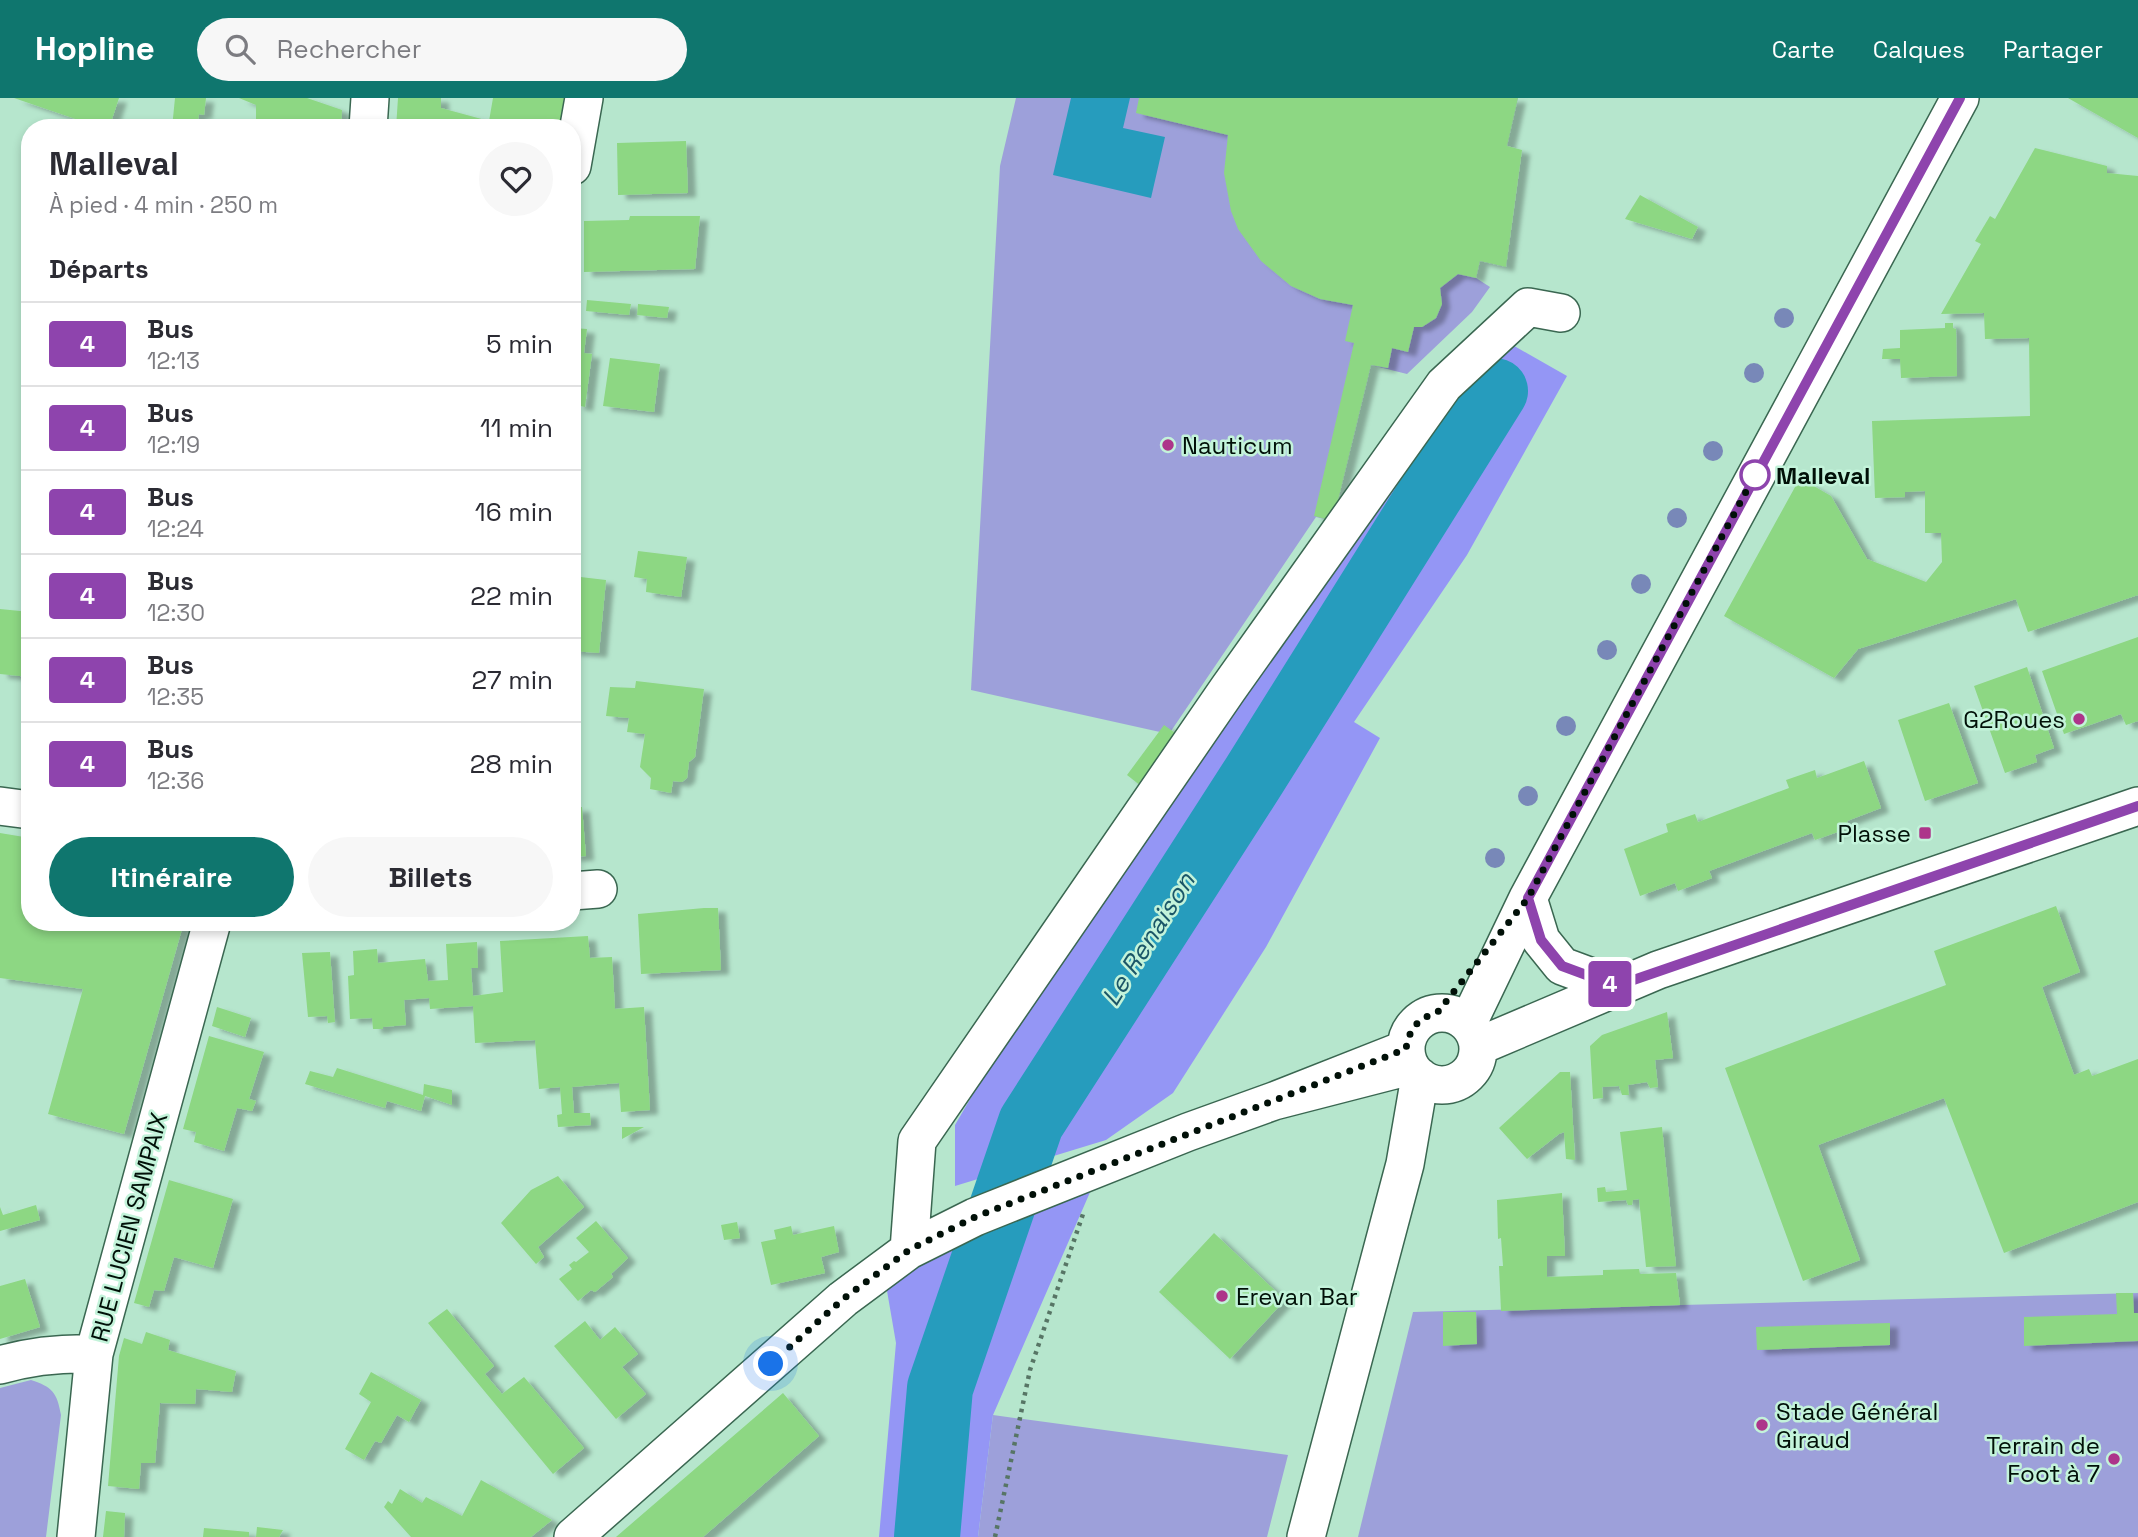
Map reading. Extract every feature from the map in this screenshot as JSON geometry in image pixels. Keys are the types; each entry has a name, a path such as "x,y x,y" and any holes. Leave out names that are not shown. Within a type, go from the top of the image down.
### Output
{"street":[{"path":"369,119 370,98"},
{"path":"580,119 584,98"},
{"path":"573,1537 843,1299 909,1250 975,1217 1188,1132 1274,1101 1421,1069 1466,1076 1474,1067 1465,1029 1528,898 1960,98"},
{"path":"909,1250 917,1141 1228,689 1444,385 1528,307 1561,313"},
{"path":"0,806 21,809"},
{"path":"1306,1537 1405,1164 1421,1069 1412,1029 1427,1016 1465,1029 1616,986 2138,806"},
{"path":"1528,898 1541,940 1562,966 1616,986"},
{"name":"RUE LUCIEN SAMPAIX","path":"76,1537 94,1354 210,931"},
{"path":"0,1365 31,1356 59,1353 94,1354"}],"path":[{"path":"995,1537 1030,1370 1097,1170"}],"shaded area":[{"name":"Nauticum","path":"1016,98 1518,98 1507,146 1516,184 1506,267 1480,261 1476,278 1490,287 1472,312 1407,374 1371,365 1333,521 1316,517 1169,734 971,690 1000,166"},
{"path":"1071,98 1130,98 1123,128 1165,137 1151,198 1053,175"},
{"path":"1509,343 1567,376 1467,555 1354,722 1380,738 1266,947 1173,1093 1106,1140 955,1186 955,1125 1002,1044 1389,480"},
{"path":"1091,1190 993,1415 978,1537 879,1537 896,1343 886,1285 967,1232"},
{"name":"Stade Général Giraud","path":"2138,1293 2138,1537 1358,1537 1413,1312"},
{"path":"31,1380 44,1385 52,1392 58,1401 61,1415 46,1537 0,1537 0,1388"},
{"path":"993,1415 1288,1455 1267,1537 978,1537"}],"building":[{"path":"14,98 119,98 112,119 76,119"},
{"path":"175,98 206,98 204,115 199,114 198,119 173,119"},
{"path":"239,98 307,98 342,110 342,119 256,119 256,105"},
{"path":"398,98 441,98 441,108 482,119 397,119"},
{"path":"493,98 564,98 560,119 489,119"},
{"path":"1139,98 1518,98 1507,146 1522,150 1506,267 1480,261 1476,278 1458,274 1440,288 1442,304 1436,318 1422,327 1414,327 1408,352 1392,348 1388,368 1371,365 1333,521 1314,516 1354,343 1345,341 1353,305 1320,299 1291,286 1261,261 1238,229 1231,211 1224,173 1228,135 1136,113"},
{"path":"2068,98 2138,98 2138,138"},
{"path":"686,141 688,193 618,195 617,143"},
{"path":"2035,148 2107,166 2107,173 2138,176 2138,595 2028,632 2016,599 1858,649 1834,678 1724,616 1800,478 1831,496 1867,559 1926,582 1942,562 1941,533 1925,533 1925,491 1905,492 1905,497 1875,498 1872,421 2030,416 2029,338 1985,339 1984,313 1941,314 1981,244 1975,241 1990,216 1995,219"},
{"path":"1640,195 1698,227 1692,239 1625,219"},
{"path":"630,216 700,216 695,269 584,272 584,221 629,220"},
{"path":"587,300 631,304 629,315 586,311"},
{"path":"638,304 669,307 667,318 637,315"},
{"path":"1945,323 1953,323 1953,328 1956,329 1957,376 1901,378 1900,359 1882,359 1883,349 1900,348 1900,330 1945,328"},
{"path":"581,329 587,329 584,353 592,354 585,407 581,406"},
{"path":"610,358 660,364 654,412 603,406"},
{"path":"638,551 687,557 681,597 646,592 647,579 634,577"},
{"path":"581,577 606,580 599,653 581,652"},
{"path":"0,609 21,611 21,676 0,674"},
{"path":"2138,637 2138,721 2126,725 2121,714 2064,734 2042,671"},
{"path":"2027,667 2054,748 2035,755 2037,762 2005,773 1974,686"},
{"path":"636,681 704,689 695,757 689,762 687,778 682,782 673,781 671,793 650,789 651,778 640,767 645,734 627,732 629,718 606,716 610,687 635,688"},
{"path":"1949,703 1978,783 1925,801 1898,720"},
{"path":"1164,725 1178,735 1141,786 1127,775"},
{"path":"1864,761 1881,808 1847,821 1849,828 1815,840 1812,833 1709,871 1712,878 1678,891 1675,883 1640,896 1624,849 1668,832 1666,824 1695,814 1698,822 1789,788 1786,780 1815,770 1817,778"},
{"path":"581,807 586,856 581,856"},
{"path":"0,833 21,836 21,931 181,931 124,1134 48,1114 83,989 0,978"},
{"path":"2056,906 2080,972 2042,987 2074,1075 2089,1069 2092,1076 2138,1059 2138,1202 2004,1253 1944,1098 1818,1145 1860,1260 1803,1281 1725,1068 1946,985 1934,951"},
{"path":"718,908 721,970 641,974 638,914"},
{"path":"588,936 590,958 612,957 615,1009 644,1007 650,1110 621,1112 619,1083 572,1087 574,1113 590,1113 591,1125 558,1127 557,1115 562,1114 560,1087 539,1089 535,1040 475,1043 473,1006 430,1009 429,998 404,1000 406,1025 383,1029 373,1029 372,1018 350,1019 348,976 354,975 353,951 377,949 378,963 425,959 428,981 448,980 446,944 477,942 478,968 471,968 473,996 503,992 500,941"},
{"path":"330,952 335,1022 328,1023 327,1016 308,1017 302,953"},
{"path":"217,1007 251,1018 245,1037 212,1026"},
{"path":"1667,1012 1673,1058 1655,1060 1658,1087 1650,1088 1647,1082 1628,1085 1629,1095 1622,1095 1619,1086 1602,1087 1603,1098 1593,1099 1590,1046 1602,1035"},
{"path":"209,1036 264,1052 249,1099 256,1101 252,1111 237,1108 224,1151 194,1142 196,1132 183,1129"},
{"path":"337,1068 423,1095 424,1084 452,1090 452,1105 425,1096 421,1111 387,1101 385,1108 305,1084 310,1071 333,1077"},
{"path":"1560,1072 1570,1072 1575,1160 1566,1159 1564,1132 1527,1159 1499,1128"},
{"path":"622,1127 644,1127 622,1139"},
{"path":"1662,1127 1676,1266 1646,1267 1639,1199 1633,1200 1632,1205 1628,1205 1626,1200 1598,1202 1597,1188 1605,1187 1606,1192 1627,1190 1620,1132"},
{"path":"558,1176 584,1207 538,1247 544,1257 536,1264 501,1223 531,1190"},
{"path":"169,1180 233,1199 213,1268 174,1257 164,1291 154,1290 149,1307 134,1303"},
{"path":"1562,1193 1565,1256 1547,1256 1547,1277 1603,1275 1603,1270 1639,1269 1640,1274 1676,1273 1680,1305 1501,1311 1499,1266 1503,1266 1501,1238 1498,1239 1497,1200"},
{"path":"36,1205 40,1220 0,1231 0,1207 3,1215"},
{"path":"596,1221 628,1258 611,1274 613,1277 595,1292 591,1290 578,1301 559,1279 572,1269 569,1265 589,1252 576,1238"},
{"path":"737,1222 740,1238 724,1240 721,1225"},
{"path":"791,1226 793,1235 834,1226 839,1252 821,1257 825,1273 771,1285 761,1242 776,1239 774,1230"},
{"name":"Erevan Bar","path":"1214,1233 1285,1300 1230,1359 1159,1292"},
{"path":"25,1279 40,1327 0,1339 0,1286"},
{"path":"2116,1293 2133,1293 2134,1313 2138,1313 2138,1341 2024,1346 2024,1317 2117,1314"},
{"path":"447,1309 494,1366 485,1374 502,1394 524,1377 584,1448 553,1474 428,1323"},
{"path":"1443,1312 1476,1312 1477,1344 1443,1346"},
{"path":"585,1321 600,1340 615,1327 638,1354 622,1367 646,1394 616,1419 554,1346"},
{"path":"1890,1323 1890,1345 1757,1350 1756,1327"},
{"path":"146,1332 170,1340 168,1350 236,1371 232,1392 196,1389 195,1404 160,1403 155,1463 141,1463 139,1489 108,1486 119,1356 124,1338 142,1344"},
{"path":"371,1372 421,1400 409,1422 397,1415 381,1443 375,1441 364,1460 345,1449 371,1402 359,1394"},
{"path":"783,1393 819,1436 703,1537 616,1537"},
{"path":"481,1480 552,1520 531,1537 411,1537 384,1507 388,1501 392,1504 400,1489 422,1503 426,1497 462,1516"},
{"path":"106,1511 125,1513 124,1537 103,1537"},
{"path":"257,1527 283,1530 279,1537 256,1537"},
{"path":"204,1528 249,1532 249,1537 203,1537"}],"waterway":[{"name":"Le Renaison","path":"927,1537 940,1388 1031,1123 1254,776 1495,391"}],"bus line":[{"name":"4","path":"1960,98 1528,898 1541,940 1562,966 1616,986 2138,806"}],"place":[{"name":"Nauticum","path":"1168,445"},
{"name":"Malleval","path":"1755,475"},
{"name":"G2Roues","path":"2079,719"},
{"name":"Plasse","path":"1925,833"},
{"name":"Erevan Bar","path":"1222,1296"},
{"name":"Stade Général Giraud","path":"1762,1425"},
{"name":"Terrain de Foot à 7","path":"2114,1459"}],"route":[{"path":"771,1364 843,1299 909,1250 975,1217 1406,1049 1412,1029 1419,1021 1437,1013 1528,898 1756,473 1755,475"}]}
